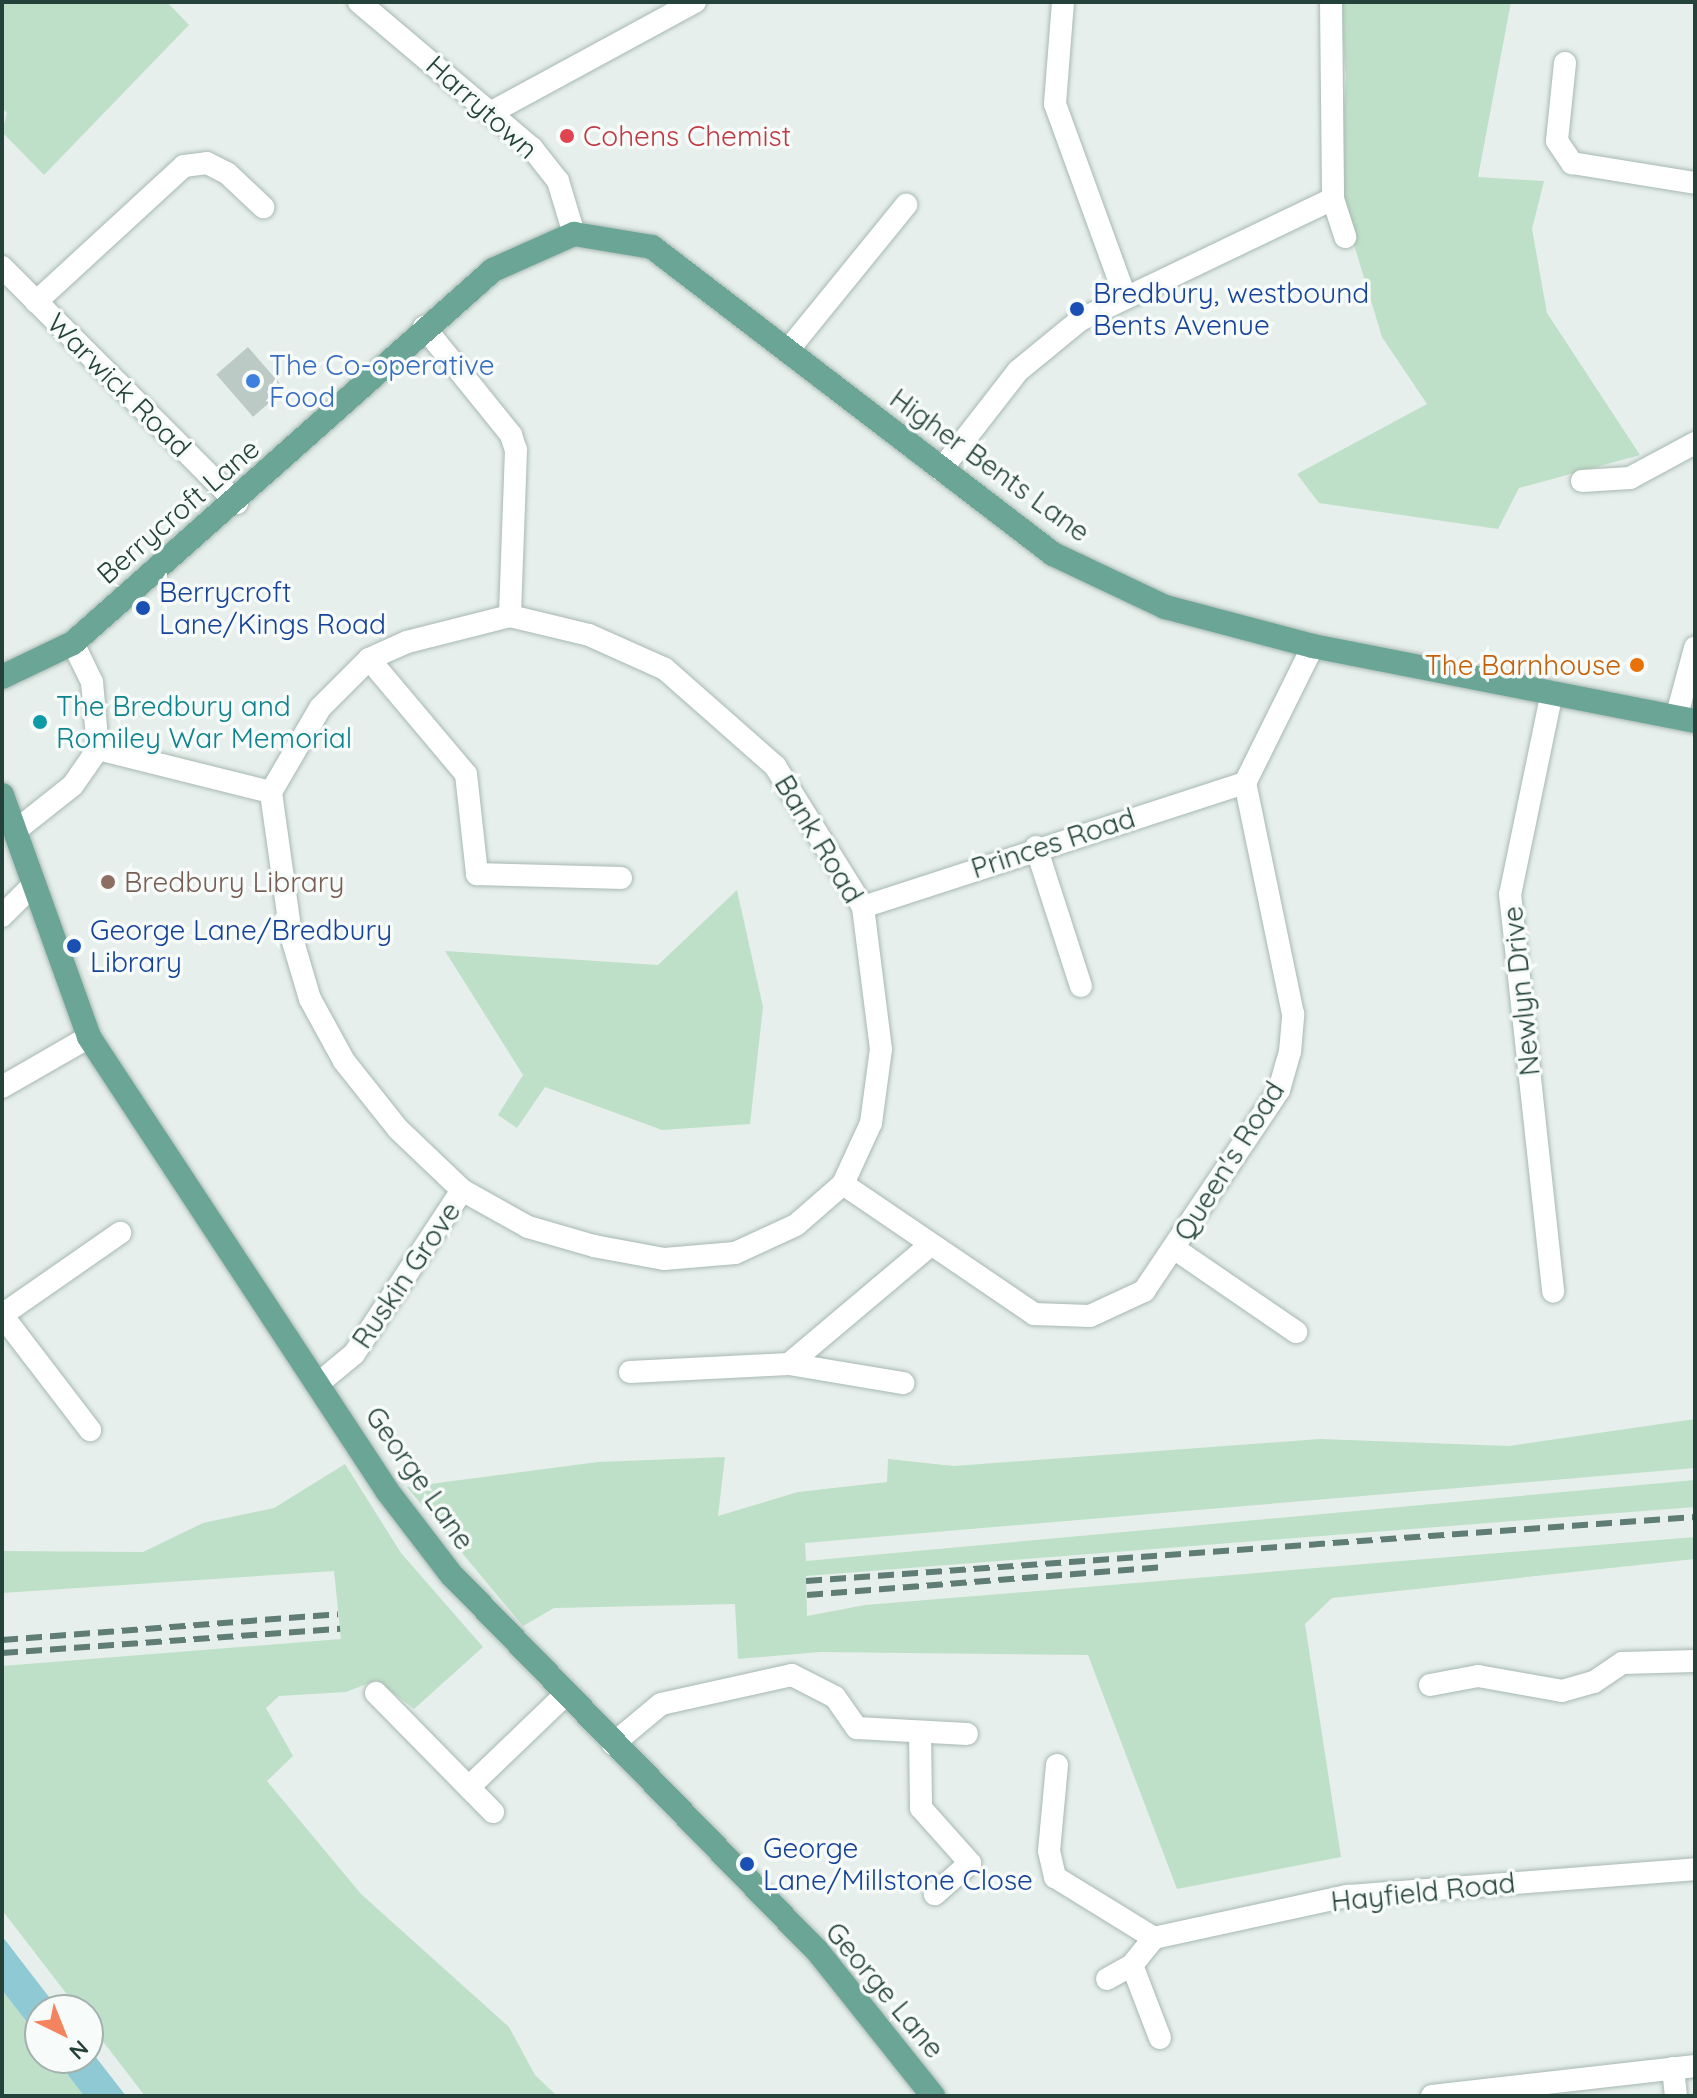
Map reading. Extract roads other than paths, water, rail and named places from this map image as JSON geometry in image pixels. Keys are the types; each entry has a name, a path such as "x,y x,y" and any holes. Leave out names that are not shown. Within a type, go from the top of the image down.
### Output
{"main road":[{"name":"Berrycroft Lane","path":"2,677 73,643 237,503 424,327 493,270 574,234"},
{"name":"Higher Bents Lane","path":"574,234 652,247 789,349 941,470 1067,561 1165,607 1313,646 1686,720"},
{"name":"George Lane","path":"2,795 89,1037 320,1382 388,1492 450,1573 819,1953 933,2096"}],"street":[{"name":"Harrytown","path":"359,2 492,112 558,181 574,234"},
{"path":"492,112 695,2"},
{"path":"1063,2 1055,104 1124,294"},
{"path":"1331,2 1333,199 1345,237"},
{"path":"1565,63 1557,141 1572,163 1695,183"},
{"path":"36,302 161,180 184,166 207,163 227,173 263,207"},
{"path":"941,470 1042,348 1124,294 1333,199"},
{"path":"789,349 906,205"},
{"name":"Warwick Road","path":"2,267 237,503"},
{"path":"98,749 271,792 320,708 369,659 407,642 510,616 516,450 511,435 424,327"},
{"path":"1582,481 1630,478 1695,443"},
{"name":"Bank Road","path":"462,1190 528,1227 664,1259 735,1253 796,1225 843,1184 871,1123 881,1049 863,907 775,766 725,716 665,669 589,635 510,616"},
{"path":"14,832 73,785 98,749 92,682 73,643"},
{"path":"1245,783 1313,646"},
{"path":"1686,720 1695,648"},
{"path":"369,659 466,774 477,874 621,878"},
{"name":"Newlyn Drive","path":"1552,692 1510,894 1553,1292"},
{"name":"Princes Road","path":"863,907 1036,847 1245,783"},
{"name":"Queen's Road","path":"843,1184 928,1247 1034,1314 1060,1316 1114,1309 1144,1291 1279,1090 1290,1052 1293,1014 1245,783"},
{"name":"Ruskin Grove","path":"271,792 291,935 310,999 362,1083 462,1190 354,1354 320,1382"},
{"path":"1036,847 1081,986"},
{"path":"2,916 34,884"},
{"path":"2,1087 89,1037"},
{"path":"90,1430 2,1315 120,1233"},
{"path":"789,1364 928,1247"},
{"path":"1175,1249 1296,1332"},
{"path":"630,1372 789,1364 903,1383"},
{"path":"1430,1685 1478,1676 1562,1691 1594,1682 1622,1663 1695,1661"},
{"path":"613,1744 661,1704 792,1675 835,1697 857,1728 967,1734"},
{"path":"376,1693 493,1812"},
{"path":"469,1787 566,1694"},
{"path":"920,1732 921,1808 970,1863 935,1894"},
{"path":"1057,1765 1049,1851 1055,1877 1154,1938 1132,1965 1107,1979"},
{"name":"Hayfield Road","path":"1154,1938 1347,1896 1695,1869"},
{"path":"1132,1965 1160,2038"},
{"path":"1432,2096 1499,2092 1684,2067 1676,2096"}],"water":[{"path":"2,1936 47,1994 24,1994 24,2018 2,1990"},
{"path":"104,2068 126,2096 84,2096 67,2074 104,2074"}],"railway":[{"path":"806,1581 1695,1517"},
{"path":"807,1595 1164,1567"},
{"path":"2,1640 338,1614"},
{"path":"2,1653 340,1629"}],"place":[{"name":"Cohens Chemist","path":"567,136"},
{"name":"Bredbury, westbound Bents Avenue","path":"1077,309"},
{"name":"The Co-operative Food","path":"253,381"},
{"name":"Berrycroft Lane/Kings Road","path":"143,608"},
{"name":"The Barnhouse","path":"1637,665"},
{"name":"The Bredbury and Romiley War Memorial","path":"40,722"},
{"name":"Bredbury Library","path":"108,882"},
{"name":"George Lane/Bredbury Library","path":"74,946"},
{"name":"George Lane/Millstone Close","path":"747,1864"}]}
